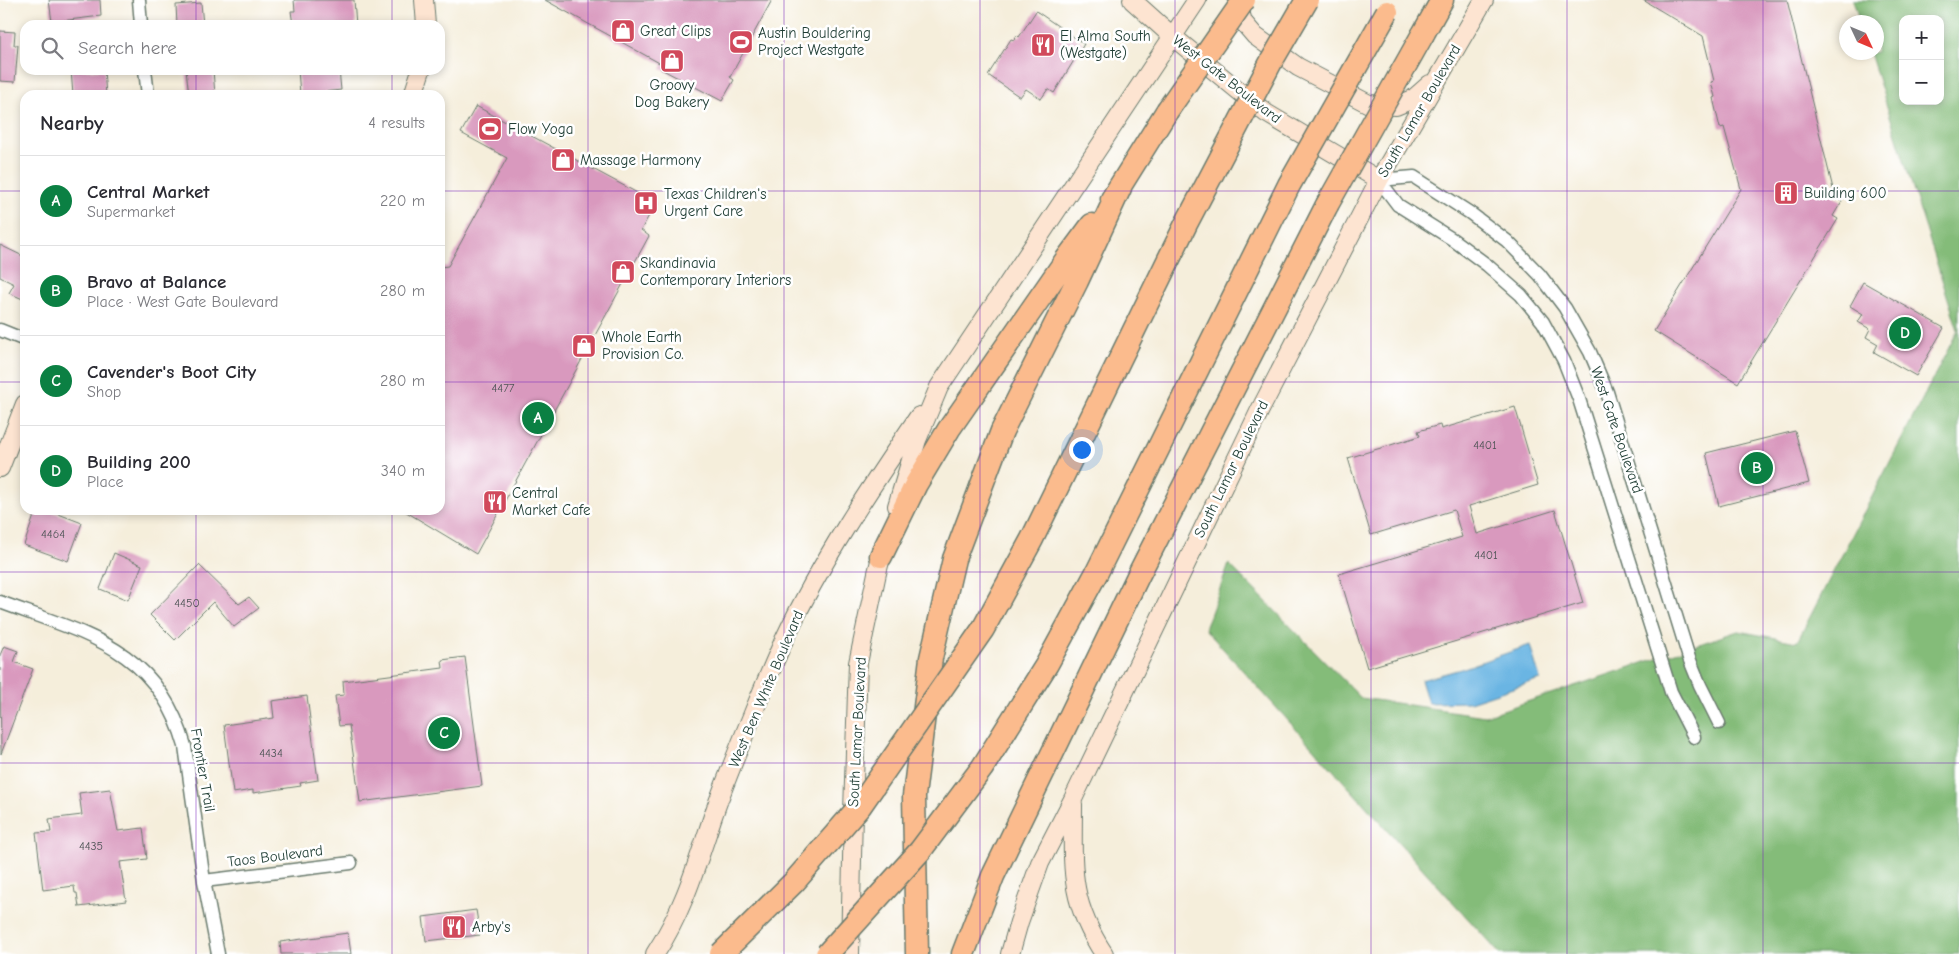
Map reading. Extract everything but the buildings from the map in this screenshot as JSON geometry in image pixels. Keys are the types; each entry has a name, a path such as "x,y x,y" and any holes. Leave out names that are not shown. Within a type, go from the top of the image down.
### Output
{"highway":[{"path":"881,556 916,484 949,429 1066,260 1120,188 1167,111 1244,0"},
{"path":"721,954 794,882 860,806 982,629 1032,539 1186,224 1271,62 1307,0"},
{"path":"963,954 993,876 1139,574 1327,205 1442,0"},
{"path":"827,954 920,851 982,768 1047,664 1097,572 1289,185 1391,6"},
{"path":"917,954 914,796 932,658 954,559 1002,432 1077,281 1120,188"}],"main road":[{"path":"424,0 426,20"},
{"name":"West Gate Boulevard","path":"1132,0 1172,36 1266,113 1379,180"},
{"name":"South Lamar Boulevard","path":"850,954 858,663 881,556 917,440 939,387 1197,0"},
{"path":"1237,0 1243,22 1255,36 1298,67 1369,104 1396,106 1413,99 1440,74"},
{"name":"South Lamar Boulevard","path":"1010,954 1040,863 1073,799 1260,410 1379,180 1484,0"},
{"path":"415,90 419,75"},
{"name":"West Ben White Boulevard","path":"655,954 669,932 687,895 716,809 784,639 828,557 875,480 939,387"},
{"path":"0,468 20,417"},
{"path":"1073,799 1074,881 1078,904 1087,927 1104,954"}],"street":[{"path":"139,0 141,20"},
{"path":"146,75 147,90"},
{"name":"West Gate Boulevard","path":"1379,180 1414,177 1470,213 1507,241 1540,274 1565,308 1590,352 1607,392 1689,658 1719,723"},
{"name":"West Gate Boulevard","path":"1379,180 1398,205 1452,239 1488,265 1521,295 1543,322 1564,361 1576,391 1671,692 1694,737"},
{"path":"0,330 20,338"},
{"name":"Frontier Trail","path":"0,602 105,642 122,652 139,666 165,696 177,720 185,746 204,881 218,954"},
{"name":"Taos Boulevard","path":"204,881 351,863"}],"green space":[{"path":"1853,0 1959,0 1959,954 1500,954 1205,629 1229,564 1361,698 1485,716 1738,631 1797,642 1958,330 1872,60 1884,60 1884,15 1858,15"}],"water":[{"path":"1530,645 1540,679 1470,702 1428,703 1421,680 1461,669"}],"place":[{"name":"Great Clips","path":"623,31"},
{"name":"Austin Bouldering Project Westgate","path":"741,42"},
{"name":"El Alma South (Westgate)","path":"1043,45"},
{"name":"Groovy Dog Bakery","path":"672,61"},
{"name":"Flow Yoga","path":"490,129"},
{"name":"Massage Harmony","path":"563,160"},
{"name":"Building 600","path":"1786,193"},
{"name":"Texas Children's Urgent Care","path":"646,203"},
{"name":"Skandinavia Contemporary Interiors","path":"623,272"},
{"name":"Building 200","path":"1905,333"},
{"name":"Whole Earth Provision Co.","path":"584,346"},
{"name":"Central Market","path":"538,418"},
{"name":"Bravo at Balance","path":"1757,468"},
{"name":"Central Market Cafe","path":"495,502"},
{"name":"Cavender's Boot City","path":"444,733"},
{"name":"Arby's","path":"454,927"}]}
